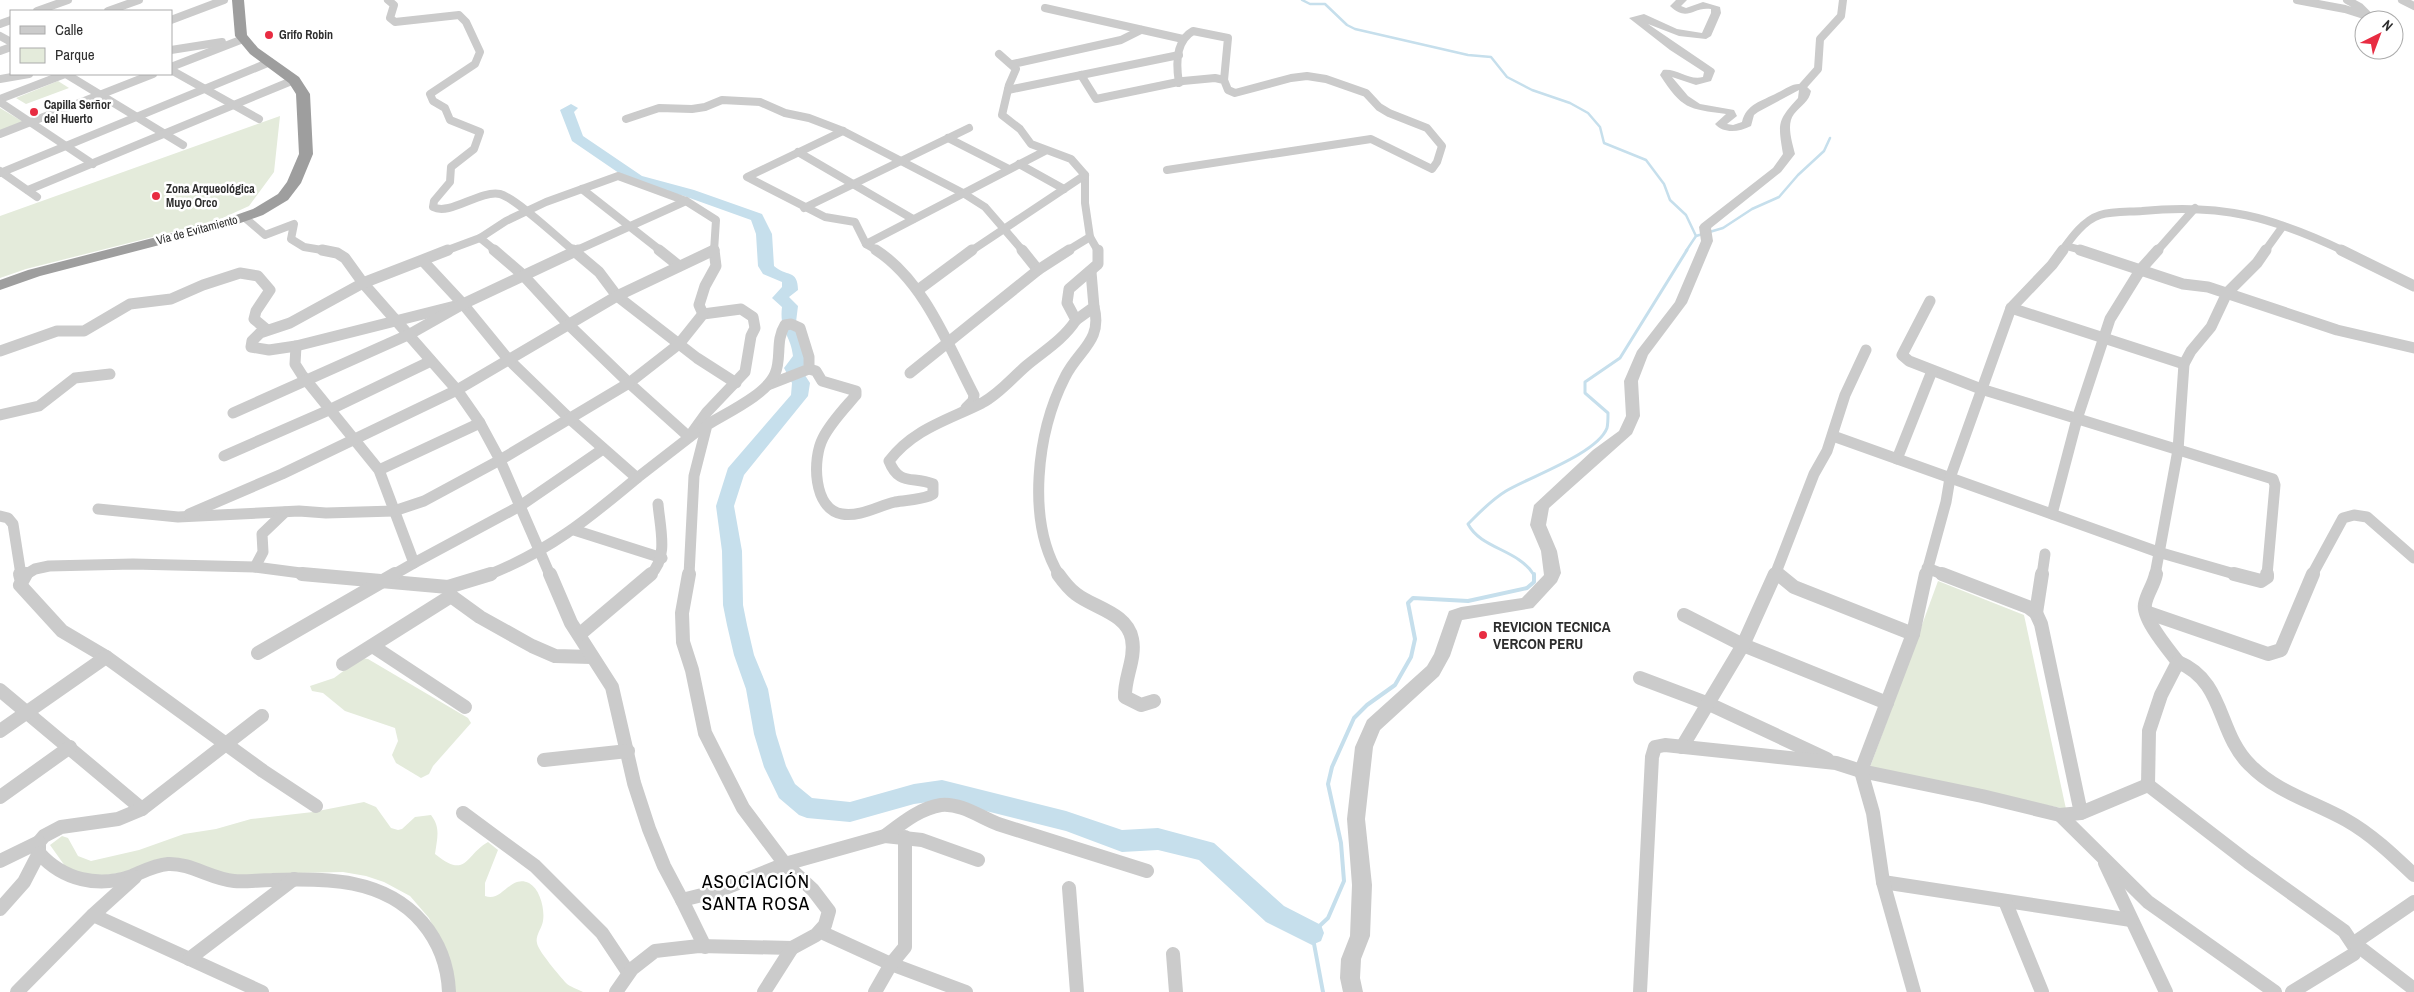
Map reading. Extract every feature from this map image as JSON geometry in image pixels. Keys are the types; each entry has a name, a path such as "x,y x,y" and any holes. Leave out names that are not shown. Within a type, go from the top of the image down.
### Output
{"highway":[{"path":"238,0 241,36 244,39"},
{"name":"Vía de Evitamiento","path":"0,285 34,273 244,217 274,204 283,197 294,183 306,154 303,94 294,80 254,50 244,39"}],"street":[{"path":"46,0 63,10"},
{"path":"39,10 68,0"},
{"path":"111,10 140,0"},
{"path":"172,20 224,0"},
{"path":"388,0 394,5 390,18 394,22 410,22 440,14 459,15 468,24 480,52 478,60 467,72 437,86 430,94 433,101 445,108 450,120 480,132 474,149 451,167 450,182 434,201 433,207 443,209 484,195 497,193 507,196 599,272 617,296 679,344 736,383"},
{"path":"1352,992 1350,978 1351,959 1360,936 1362,885 1356,818 1364,747 1373,725 1433,671 1442,656 1455,616 1461,613 1527,604 1551,578 1553,573 1549,551 1538,525 1542,505 1598,454 1625,434 1633,416 1631,381 1642,354 1680,303 1695,274 1706,233 1713,220 1736,204 1777,170 1789,154 1785,131 1787,117 1804,100 1806,91 1802,87 1792,87 1786,94 1757,105 1748,114 1747,124 1742,128 1722,126 1721,122 1732,116 1730,112 1706,109 1681,96 1670,82 1666,72 1672,72 1696,82 1707,79 1710,71 1674,48 1634,18 1644,17 1654,24 1691,36 1706,36 1716,14 1715,7 1703,5 1686,12 1675,6 1682,0"},
{"path":"1802,87 1819,68 1821,63 1818,52 1821,47 1820,39 1841,16 1844,0"},
{"path":"2297,0 2345,9 2370,17 2360,7 2347,0"},
{"path":"2402,0 2414,6"},
{"path":"1044,8 1184,39"},
{"path":"1013,64 1121,40 1141,30"},
{"path":"1167,170 1371,139 1432,168 1442,150 1442,146 1427,128 1388,113 1379,107 1366,93 1326,79 1307,76 1291,78 1235,93 1228,90 1224,80 1225,58 1230,44 1228,38 1198,30 1189,32 1184,39 1179,55 1180,83"},
{"path":"172,50 244,39"},
{"path":"172,68 244,39"},
{"path":"999,54 1013,64 1016,69 1008,90 1002,115 1020,129 1031,144 1045,151 1070,159 1085,176 1085,203 1090,237 1100,256 1098,264 1091,272 1073,284 1066,298 1076,320"},
{"path":"1008,90 1179,55"},
{"path":"1,172 270,62"},
{"path":"172,69 204,89 260,119"},
{"path":"0,79 23,75"},
{"path":"0,100 63,75"},
{"path":"68,75 183,145"},
{"path":"0,134 150,75"},
{"path":"1081,75 1096,99 1180,83 1215,78 1224,80"},
{"path":"28,190 165,135 294,80"},
{"path":"0,100 93,164"},
{"path":"626,119 659,108 692,109 705,107 722,100 744,100 768,104 785,113 808,118 844,131 985,207 1005,228 1038,270"},
{"path":"804,208 852,183 969,128"},
{"path":"844,131 748,177 825,218 852,220 858,226 866,244 891,260 918,290 974,395 974,400 962,412"},
{"path":"948,138 1008,169"},
{"path":"866,244 1045,151"},
{"path":"798,152 913,218"},
{"path":"1019,164 1064,189"},
{"path":"1,172 37,197"},
{"path":"463,304 296,346 268,350 251,347 257,335 266,329 278,328 290,323 363,283 480,238 527,211 582,188 618,176 686,201 716,220 714,250 716,266 705,286 699,305 703,314"},
{"path":"918,290 1005,228 1085,176"},
{"path":"582,188 679,266"},
{"path":"232,413 410,334 463,304 523,275 686,201"},
{"path":"2052,514 2077,419 2110,319 2141,269 2195,208"},
{"path":"1914,992 1883,882 1873,812 1862,771 1913,634 1946,502 1950,478 2012,308 2034,286 2086,222 2100,215 2195,208 2246,214 2283,226 2356,257 2414,286"},
{"path":"244,217 265,235 272,234 294,224 291,239 304,247 337,254 345,258 363,283 410,334 457,390 480,423 500,460 571,622 580,634 591,657 612,687 634,784 649,829 664,866 705,947"},
{"path":"2283,226 2257,263 2226,293 2211,327 2191,351 2184,364 2178,450 2158,552 2155,580 2145,606 2146,612 2153,627 2178,662 2192,667 2200,673 2212,692 2240,753 2258,772 2361,829 2386,848 2414,875"},
{"path":"910,373 1038,270 1090,237"},
{"path":"480,238 523,275 569,325 689,437"},
{"path":"2066,246 2183,284 2208,287 2337,330 2414,348"},
{"path":"178,517 216,504 457,390 617,296 714,250"},
{"path":"422,261 463,304 508,359 570,419 637,478"},
{"path":"1091,272 1090,278 1097,318 1093,337 1073,362 1056,397 1037,474 1038,497 1055,568 1076,593 1119,620 1129,630 1132,643 1132,661 1124,689 1125,697 1141,705 1154,701"},
{"path":"0,351 57,331 84,331 130,304 171,299 218,279 248,273 258,276 270,290 267,297 254,313 254,319 266,329"},
{"path":"1833,436 2158,552 2255,580 2261,581 2267,577 2275,485 2273,480 2265,475 1981,389 1909,361 1902,355 1930,301"},
{"path":"343,664 374,647 449,591 470,583 574,530 689,437 768,385 809,369 816,371 822,381 856,391 856,395 823,437 818,453 816,468 824,504 833,511 842,514 894,502 924,498 933,494 933,484 900,479 892,472 889,461 896,450 908,439 994,396 1008,385 1027,365 1051,350 1069,332 1076,320 1094,307"},
{"path":"2012,308 2184,364"},
{"path":"98,509 178,517 285,512 394,511 424,501 500,460 629,383 679,344 703,314 741,309 746,311 753,317 755,328 751,336 745,372 707,412 689,437"},
{"path":"768,385 776,373 778,344 783,328 790,325 800,328 808,357 809,369"},
{"path":"296,346 295,364 329,410 379,470 414,563"},
{"path":"1682,748 1743,645 1776,572 1812,481 1824,461 1840,410 1866,350"},
{"path":"224,456 329,410 431,361"},
{"path":"1897,459 1932,371"},
{"path":"0,416 39,406 75,378 110,374"},
{"path":"379,470 480,423"},
{"path":"616,992 628,972 656,950 676,947 792,948 821,932 828,922 829,911 813,890 785,864 742,808 705,733 684,642 682,613 690,568 694,476 707,425"},
{"path":"258,653 381,580 520,506 603,449"},
{"path":"580,634 651,576 658,568 662,558 658,504"},
{"path":"256,567 262,552 262,534 285,512"},
{"path":"2146,612 2170,622 2268,654 2274,653 2281,650 2313,574 2343,518 2354,515 2367,517 2414,558"},
{"path":"0,516 8,518 13,524 21,578 20,585 62,631 106,657 225,744 316,806"},
{"path":"574,530 662,558"},
{"path":"2036,614 2045,554"},
{"path":"21,578 38,567 133,564 256,567 293,573 381,580 449,591 480,617 532,646 556,656 591,657"},
{"path":"1928,568 2028,607 2036,614 2042,624 2081,813"},
{"path":"1776,572 1794,587 1913,634"},
{"path":"1684,615 1743,645 1887,702"},
{"path":"374,647 465,707"},
{"path":"0,731 106,657"},
{"path":"2148,785 2149,731 2161,695 2178,662"},
{"path":"1640,678 1708,704 1836,763 1862,771 1982,796 2060,815 2081,813 2148,785"},
{"path":"0,690 142,809"},
{"path":"0,909 24,884 31,862 44,836 61,827 118,819 142,809 262,716"},
{"path":"1640,992 1652,752 1655,747 1665,745 1836,763"},
{"path":"0,797 70,747"},
{"path":"544,760 628,751"},
{"path":"2148,785 2248,862 2344,931 2354,943 2414,989"},
{"path":"885,836 924,810 942,805 951,806 1147,871"},
{"path":"463,813 535,866 602,933 628,972"},
{"path":"2060,815 2148,902 2275,992"},
{"path":"682,900 718,890 785,864 885,836 904,836 922,840 978,860"},
{"path":"875,992 891,964 905,946 904,836"},
{"path":"0,861 39,848"},
{"path":"39,848 46,863 68,876 82,880 108,881 138,874 160,865 172,864 226,880 294,879 341,881 374,887 401,901 419,916 434,938 445,963 449,992"},
{"path":"2102,857 2166,992"},
{"path":"17,992 92,915 138,874"},
{"path":"189,959 294,879"},
{"path":"1883,882 2131,920"},
{"path":"1069,888 1077,992"},
{"path":"2005,901 2042,992"},
{"path":"2354,943 2414,902"},
{"path":"92,915 262,992"},
{"path":"821,932 891,964 966,992"},
{"path":"2292,992 2354,954 2356,949 2354,943"},
{"path":"764,992 792,948"},
{"path":"1173,954 1176,992"}],"green space":[{"path":"58,81 69,88 26,104 16,98"},
{"path":"0,108 25,123 0,133"},
{"name":"Zona Arqueológica Muyo Orco","path":"280,116 274,172 249,206 216,221 26,269 0,278 0,216"},
{"path":"1938,581 2024,615 2066,809 1869,770"},
{"path":"361,658 368,659 468,718 471,723 433,766 429,774 421,778 396,763 392,755 398,741 395,728 345,711 323,693 312,691 310,686 334,678"},
{"path":"364,802 376,807 391,828 398,830 402,829 415,817 431,815 437,829 435,854 454,865 465,863 480,847 488,842 498,850 485,883 485,896 496,896 516,882 522,881 533,886 539,894 543,911 543,921 537,938 538,947 566,983 583,992 449,992 446,954 429,918 410,896 384,882 366,876 343,872 298,873 244,881 163,866 75,880 50,845 62,836 68,838 78,856 91,861 139,850 184,834 216,829 251,819 313,812"}],"waterway":[{"path":"1302,0 1310,4 1325,4 1347,25 1355,29 1468,55 1491,57 1507,77 1532,90 1570,103 1588,113 1600,127 1604,143 1646,160 1664,184 1670,200 1686,215 1696,236"},
{"path":"571,108 567,110 577,138 637,179 689,193 757,217 764,234 766,266 769,271 790,280 790,290 785,291 780,298 790,306 788,322 801,348 802,357 792,368 801,383 799,396 735,473 725,506 732,551 733,605 737,625 744,655 757,689 765,734 775,767 787,791 807,808 850,812 914,794 942,790 1066,821 1122,841 1158,839 1206,851 1275,914 1312,933"},
{"path":"1696,236 1723,228 1752,209 1779,197 1798,175 1824,151 1830,138"},
{"path":"1686,251 1696,236"},
{"path":"1534,575 1519,560 1482,539 1468,524 1486,506 1501,495 1517,485 1577,456 1601,438 1607,428 1608,413 1585,393 1585,382 1620,358 1687,250"},
{"path":"1323,992 1312,933 1328,918 1344,881 1341,843 1328,784 1332,767 1354,718 1367,705 1395,685 1411,657 1415,639 1408,603 1413,598 1468,601 1527,588 1534,582 1534,575"}],"place":[{"name":"Grifo Robin","path":"269,35"},
{"name":"Capilla Serñor del Huerto","path":"34,112"},
{"name":"Zona Arqueológica Muyo Orco","path":"156,196"},
{"name":"REVICION TECNICA VERCON PERU","path":"1483,635"}],"district":[{"name":"ASOCIACIÓN SANTA ROSA","path":"756,892"}]}
